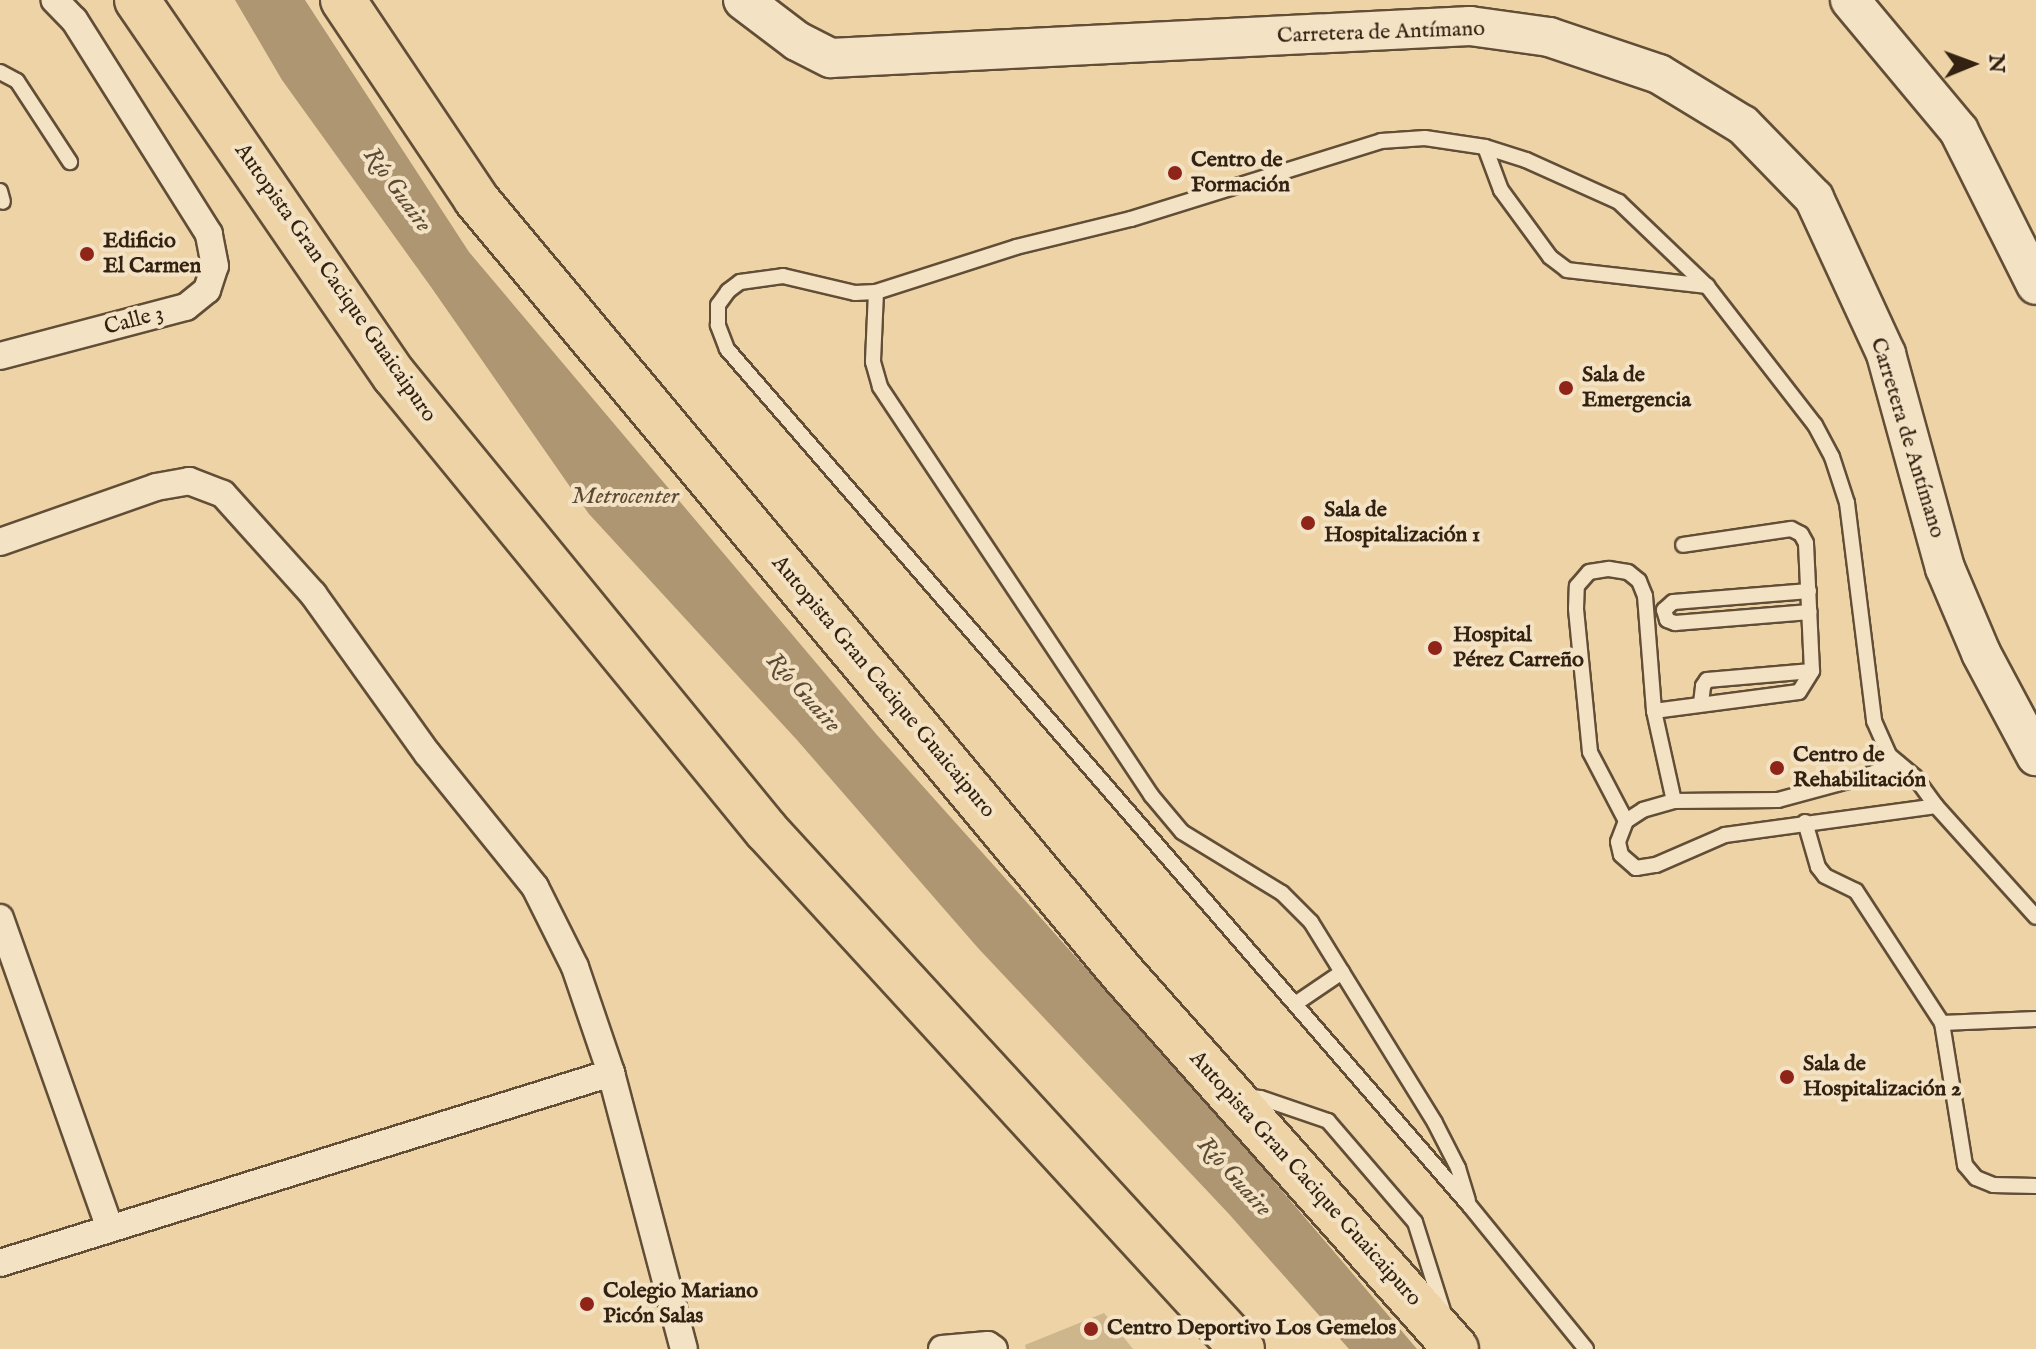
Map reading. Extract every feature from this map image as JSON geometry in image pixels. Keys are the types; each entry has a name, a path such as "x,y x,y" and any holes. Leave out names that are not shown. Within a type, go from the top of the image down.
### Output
{"highway":[{"name":"Autopista Gran Cacique Guaicaipuro","path":"137,0 394,375 736,793 1242,1349"},
{"name":"Autopista Gran Cacique Guaicaipuro","path":"343,0 476,199 1124,975 1456,1349"}],"main road":[{"name":"Carretera de Antímano","path":"743,0 797,41 831,58 1470,26 1549,37 1659,74 1743,125 1814,198 1886,354 1945,568 1981,653 2036,756"},
{"path":"1850,0 1959,131 2036,285"}],"street":[{"name":"Calle 3","path":"0,356 186,307 207,290 215,266 209,234 74,20 55,0"},
{"path":"0,542 156,487 189,481 223,494 313,594 427,753 535,887 575,967 611,1073 684,1349"},
{"path":"0,918 110,1228"},
{"path":"0,1263 611,1073"},
{"path":"942,1349 988,1345 994,1349"}],"lane":[{"path":"0,72 17,81 70,162"},
{"path":"1586,1349 1469,1205 727,349 718,325 718,305 728,291 740,282 783,276 855,293 876,292 1016,247 1131,219 1381,141 1425,138 1485,147 1526,160 1619,202 1707,286 1815,425 1832,457 1847,503 1874,721 1889,755 1915,777 1936,806 2036,917"},
{"path":"1485,147 1501,190 1550,257 1567,270 1707,286"},
{"path":"876,292 873,362 880,387 1151,795 1182,832 1282,893 1311,922 1435,1123 1458,1168 1469,1205"},
{"path":"1654,711 1799,692 1812,671 1806,543 1801,534 1791,529 1683,545"},
{"path":"1626,821 1590,752 1576,609 1577,586 1589,572 1628,572 1639,581 1645,596 1654,711 1674,801"},
{"path":"1809,591 1673,602 1664,610 1667,620 1675,623 1810,612"},
{"path":"1701,703 1707,680 1812,671"},
{"path":"1898,763 1863,777 1778,800 1674,801 1643,810 1626,821 1618,842 1621,855 1636,868 1656,865 1725,835 1936,806"},
{"path":"1805,822 1818,867 1825,876 1856,891 1942,1023 1965,1165 1976,1178 1993,1185 2036,1186"},
{"path":"1295,1004 1342,972"},
{"path":"1942,1023 2036,1019"}],"shaded area":[{"name":"Centro Deportivo Los Gemelos","path":"1104,1313 1133,1349 1026,1349 1025,1345"}],"water":[{"name":"Metrocenter","path":"235,0 305,0 469,252 877,735 1219,1117 1417,1349 1349,1349 1229,1214 978,948 797,740 589,514 282,80"}],"place":[{"name":"Centro de Formación","path":"1175,173"},
{"name":"Edificio El Carmen","path":"87,254"},
{"name":"Sala de Emergencia","path":"1566,388"},
{"name":"Sala de Hospitalización 1","path":"1308,523"},
{"name":"Hospital Pérez Carreño","path":"1435,648"},
{"name":"Centro de Rehabilitación","path":"1777,768"},
{"name":"Sala de Hospitalización 2","path":"1787,1077"},
{"name":"Colegio Mariano Picón Salas","path":"587,1304"},
{"name":"Centro Deportivo Los Gemelos","path":"1091,1329"}],"water label":[{"name":"Río Guaire","path":"397,190"},
{"name":"Río Guaire","path":"803,693"},
{"name":"Río Guaire","path":"1234,1177"}]}
